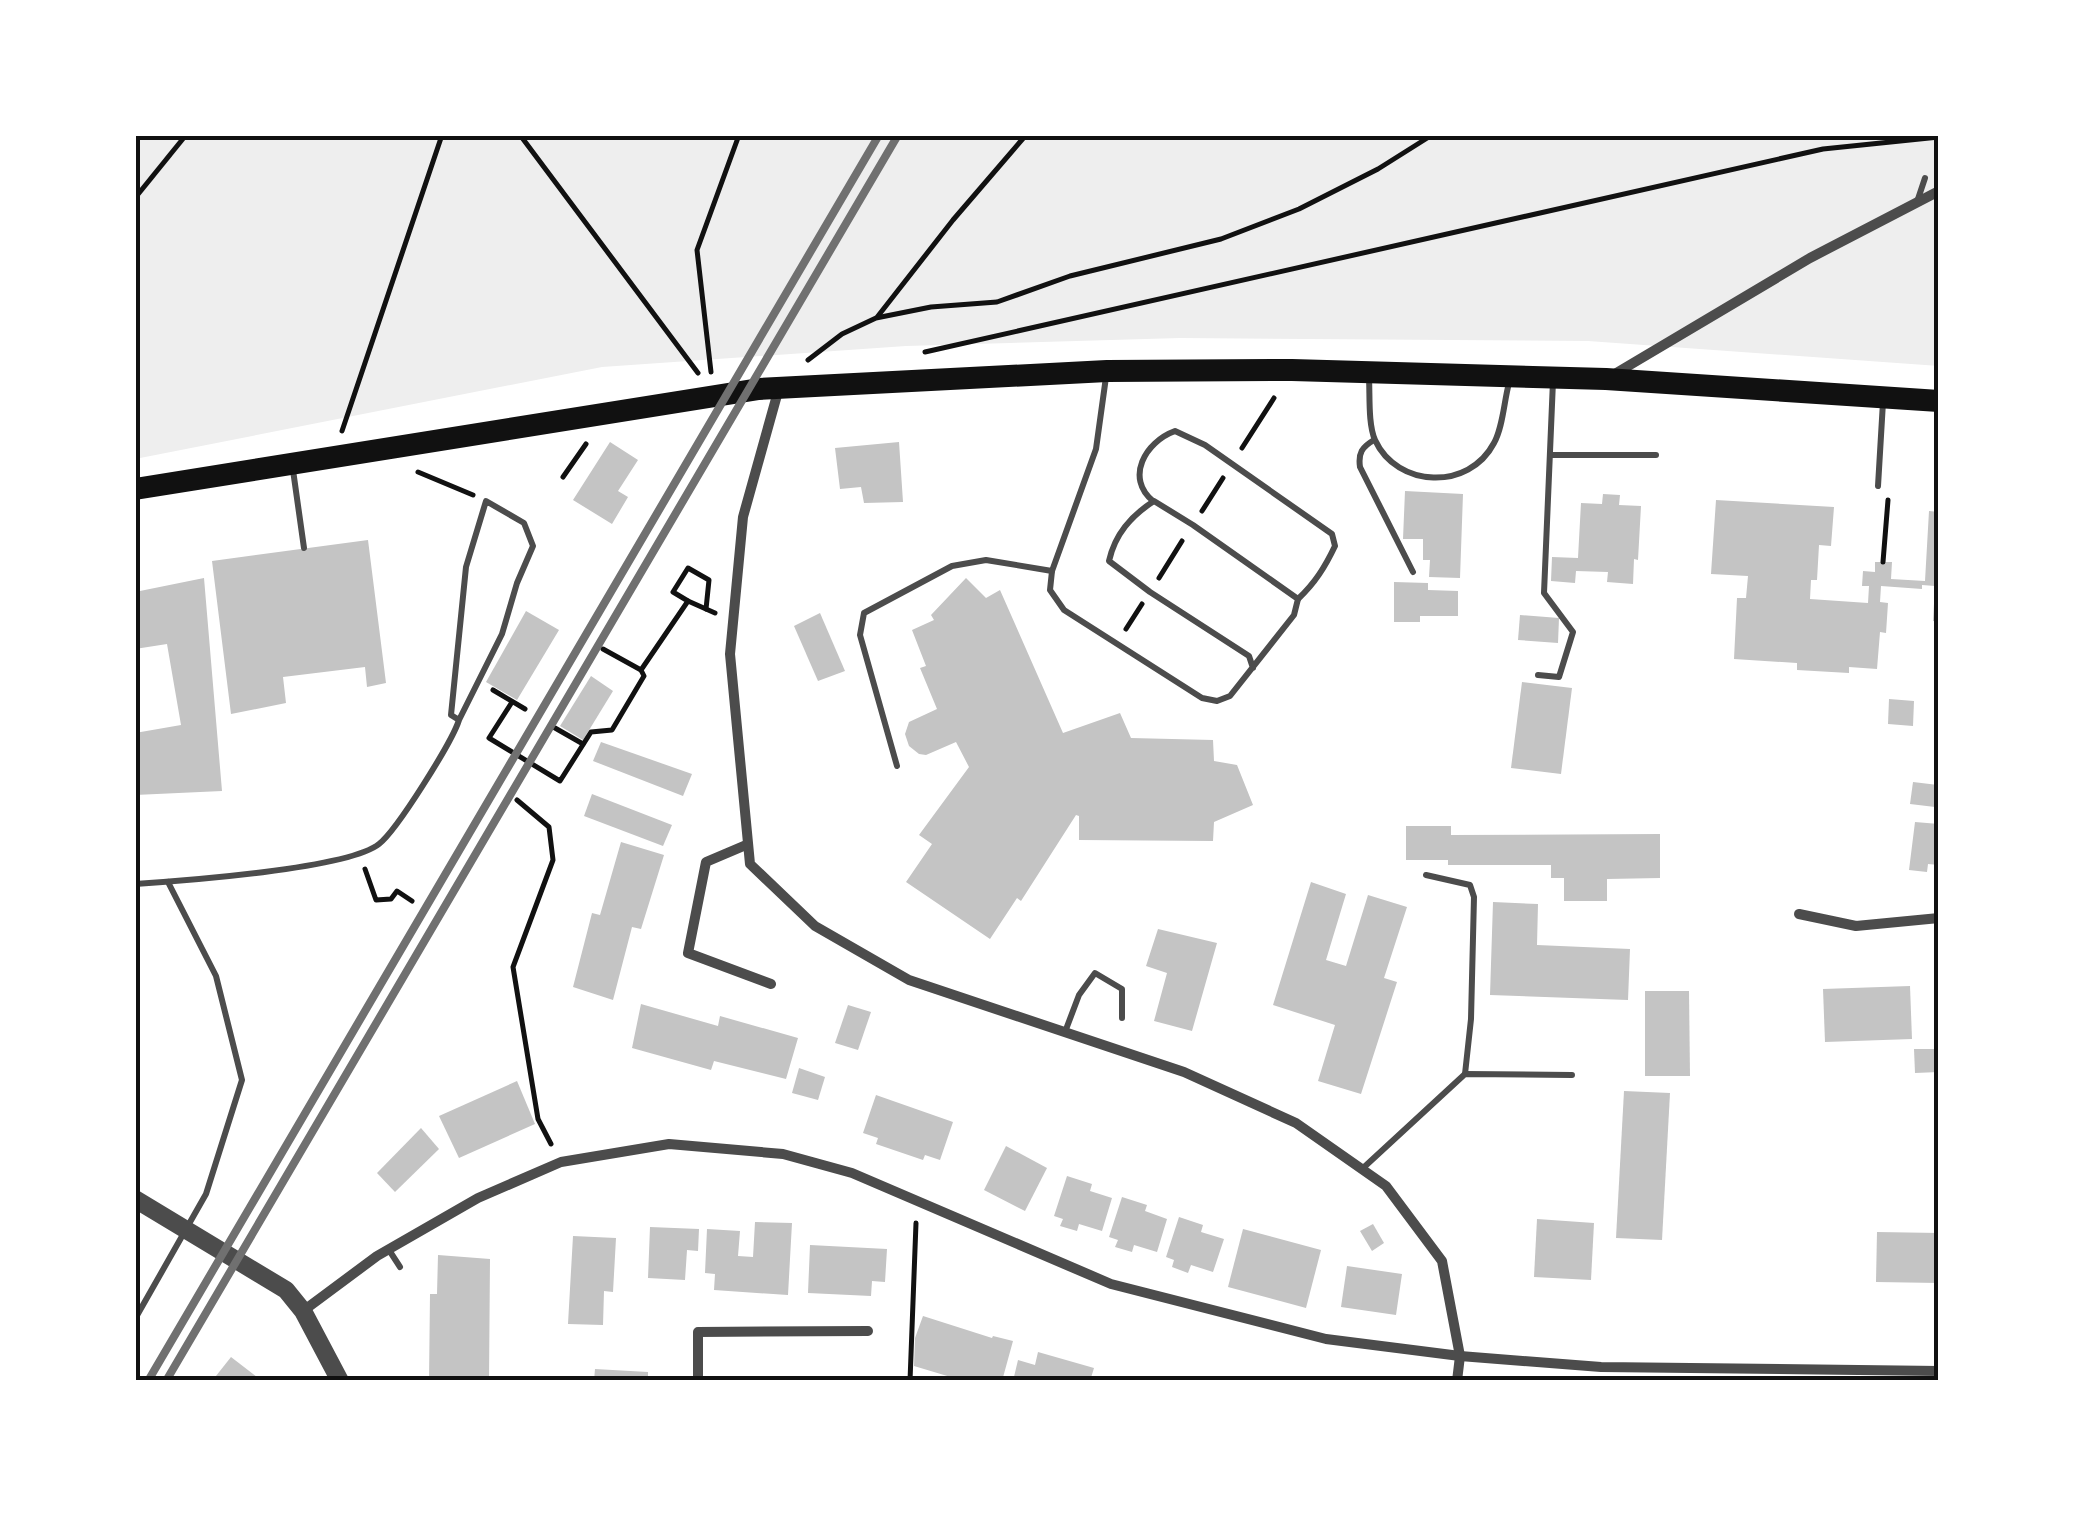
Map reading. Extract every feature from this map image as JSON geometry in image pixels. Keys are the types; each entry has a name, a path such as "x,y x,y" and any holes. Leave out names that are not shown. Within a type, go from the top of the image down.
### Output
{"highway":[{"path":"135,489 714,395 1107,371 1510,375 1939,401"}],"street":[{"path":"1606,379 1810,258 1939,191"},
{"path":"769,389 743,518 730,654 750,864 815,926 909,980 1184,1072 1296,1123 1386,1186 1442,1261 1460,1356 1457,1381"},
{"path":"746,845 706,862 688,953 771,984"},
{"path":"1799,914 1856,926 1939,918"},
{"path":"303,1311 388,1249 478,1198 561,1162 669,1144 783,1154 852,1173 1110,1284 1326,1339 1460,1356 1601,1367 1897,1376 1939,1372"},
{"path":"139,1202 286,1290 303,1311 340,1381"},
{"path":"698,1381 698,1332 868,1331"}],"lane":[{"path":"1916,203 1925,178"},
{"path":"1107,371 1096,449 1052,571 1050,590 1064,610 1202,698 1217,701 1230,696 1294,615 1298,599 1314,584 1335,546 1332,534 1205,445 1175,431 1165,434 1149,451 1138,472 1142,491 1298,599"},
{"path":"1368,372 1374,440 1399,469 1443,480 1474,467 1494,443 1510,375"},
{"path":"1538,675 1559,677 1573,632 1544,593 1554,377"},
{"path":"1878,486 1884,396"},
{"path":"1374,440 1363,446 1358,457 1360,467 1413,572"},
{"path":"1550,454 1656,455"},
{"path":"292,466 304,548"},
{"path":"135,884 338,861 379,844 423,783 459,720 502,634 533,546 524,524 486,501 466,567 450,715 459,720"},
{"path":"1154,501 1136,513 1113,542 1108,561 1250,656 1253,668"},
{"path":"897,766 860,635 864,613 952,566 986,560 1052,571"},
{"path":"1362,1169 1465,1074 1471,1020 1474,897 1470,885 1426,874"},
{"path":"135,1319 206,1194 242,1080 216,976 168,882"},
{"path":"1064,1033 1078,995 1095,973 1122,990 1122,1018"},
{"path":"1465,1074 1572,1075"},
{"path":"388,1249 400,1267"}],"path":[{"path":"135,198 186,135"},
{"path":"332,458 442,135"},
{"path":"520,135 714,395"},
{"path":"714,395 697,250 740,135"},
{"path":"876,318 1026,135"},
{"path":"769,389 842,334 876,318 931,307 997,302 1086,272 1221,239 1300,209 1378,169 1432,135"},
{"path":"914,354 1823,149 1939,137"},
{"path":"369,454 486,501"},
{"path":"1883,562 1889,487"},
{"path":"706,609 709,580 688,568 674,592 706,609 733,621"},
{"path":"640,670 688,600"},
{"path":"512,702 489,738 560,780 591,732 612,730 644,676 603,649"},
{"path":"478,681 525,709"},
{"path":"555,728 583,744"},
{"path":"517,800 549,827 553,860 513,967 538,1119 561,1162"},
{"path":"359,853 376,900 391,899 397,891 412,901"},
{"path":"910,1381 917,1200"}],"shaded area":[{"path":"135,135 1939,135 1939,366 1588,341 1180,338 906,346 602,367 135,459"}],"building":[{"path":"610,442 638,460 618,491 628,497 612,524 573,500"},
{"path":"899,442 903,502 864,503 861,487 840,489 835,448"},
{"path":"1405,491 1463,494 1460,578 1429,577 1430,560 1423,560 1423,539 1403,539"},
{"path":"1603,494 1620,495 1619,505 1641,506 1633,584 1607,582 1608,572 1576,571 1575,583 1551,581 1552,557 1578,558 1581,503 1602,504"},
{"path":"1716,500 1834,507 1831,546 1819,545 1817,580 1811,580 1810,599 1868,603 1869,586 1862,586 1863,571 1875,572 1875,562 1892,562 1891,579 1925,581 1929,511 1939,512 1939,622 1933,621 1935,586 1881,586 1880,602 1888,603 1886,633 1880,632 1877,669 1849,667 1849,673 1797,670 1797,663 1734,659 1737,598 1746,598 1748,576 1711,574"},
{"path":"368,540 386,683 367,687 365,667 283,677 286,703 231,714 212,561"},
{"path":"204,578 222,791 135,795 135,733 181,725 167,644 135,649 135,592"},
{"path":"966,578 986,598 1000,590 1063,733 1120,713 1131,738 1213,740 1214,761 1237,765 1253,805 1214,822 1213,841 1079,840 1076,815 1021,901 1017,898 990,939 906,882 932,844 919,835 969,767 956,742 926,755 909,746 905,734 909,722 937,709 920,668 926,666 912,630 934,620 931,615"},
{"path":"1394,582 1428,583 1428,590 1458,591 1458,616 1420,616 1420,622 1394,622"},
{"path":"526,611 559,630 517,700 486,682"},
{"path":"820,613 845,671 818,681 794,626"},
{"path":"1520,615 1559,618 1558,643 1518,640"},
{"path":"591,676 613,691 583,740 560,726"},
{"path":"1522,682 1572,688 1561,774 1511,768"},
{"path":"1889,699 1914,701 1913,726 1888,724"},
{"path":"601,742 692,774 683,796 593,761"},
{"path":"1913,782 1938,785 1935,807 1910,804"},
{"path":"592,794 672,825 663,846 584,816"},
{"path":"1915,822 1939,824 1939,865 1928,864 1927,872 1909,870"},
{"path":"1406,826 1451,826 1451,835 1660,834 1660,878 1607,879 1607,901 1564,901 1564,878 1551,878 1551,865 1448,865 1448,860 1406,860"},
{"path":"621,842 664,855 641,929 632,927 613,1000 573,987 592,913 600,915"},
{"path":"1311,882 1346,894 1326,960 1346,966 1368,895 1407,907 1384,978 1397,982 1361,1094 1318,1081 1335,1025 1273,1005"},
{"path":"1493,902 1538,904 1537,945 1630,949 1628,1000 1490,995"},
{"path":"1158,929 1217,943 1192,1031 1154,1021 1167,973 1146,966"},
{"path":"1910,986 1912,1039 1825,1042 1823,989"},
{"path":"1645,991 1689,991 1690,1076 1645,1076"},
{"path":"641,1004 718,1026 720,1016 798,1038 786,1079 714,1061 711,1070 632,1048"},
{"path":"848,1005 871,1012 858,1050 835,1043"},
{"path":"1914,1049 1939,1049 1939,1072 1915,1073"},
{"path":"799,1068 825,1077 818,1100 792,1093"},
{"path":"517,1081 535,1124 459,1158 439,1116"},
{"path":"1624,1091 1670,1093 1662,1240 1616,1238"},
{"path":"876,1095 953,1122 940,1160 925,1155 923,1160 876,1144 878,1138 863,1133"},
{"path":"421,1128 439,1149 395,1192 377,1173"},
{"path":"1006,1146 1047,1168 1025,1211 984,1190"},
{"path":"1067,1176 1092,1184 1090,1191 1112,1198 1102,1231 1079,1224 1077,1231 1060,1226 1063,1219 1054,1216"},
{"path":"1122,1197 1147,1205 1145,1211 1167,1219 1157,1252 1134,1245 1132,1252 1115,1247 1118,1240 1109,1237"},
{"path":"1179,1217 1203,1225 1201,1232 1224,1239 1213,1272 1191,1265 1188,1273 1172,1267 1174,1260 1166,1257"},
{"path":"1537,1219 1594,1223 1591,1280 1534,1277"},
{"path":"755,1222 792,1223 788,1295 714,1290 715,1274 705,1273 707,1229 740,1231 738,1256 753,1257"},
{"path":"1373,1224 1384,1243 1372,1251 1360,1231"},
{"path":"650,1227 699,1229 698,1251 687,1250 685,1280 648,1278"},
{"path":"1243,1229 1321,1250 1306,1308 1228,1287"},
{"path":"1877,1232 1939,1233 1939,1283 1876,1282"},
{"path":"573,1236 616,1238 613,1292 604,1291 603,1325 568,1324"},
{"path":"810,1245 887,1249 885,1282 872,1281 871,1296 808,1293"},
{"path":"438,1255 490,1259 489,1381 429,1381 430,1294 437,1294"},
{"path":"1347,1266 1402,1274 1396,1315 1341,1307"},
{"path":"923,1316 1013,1341 1002,1381 964,1381 914,1366 915,1338"},
{"path":"1038,1352 1094,1368 1090,1381 1013,1381 1018,1360 1035,1365"},
{"path":"231,1357 262,1381 212,1381"},
{"path":"595,1369 648,1372 648,1381 594,1381"}],"railway":[{"path":"148,1381 879,135"},
{"path":"166,1381 898,135"}]}
